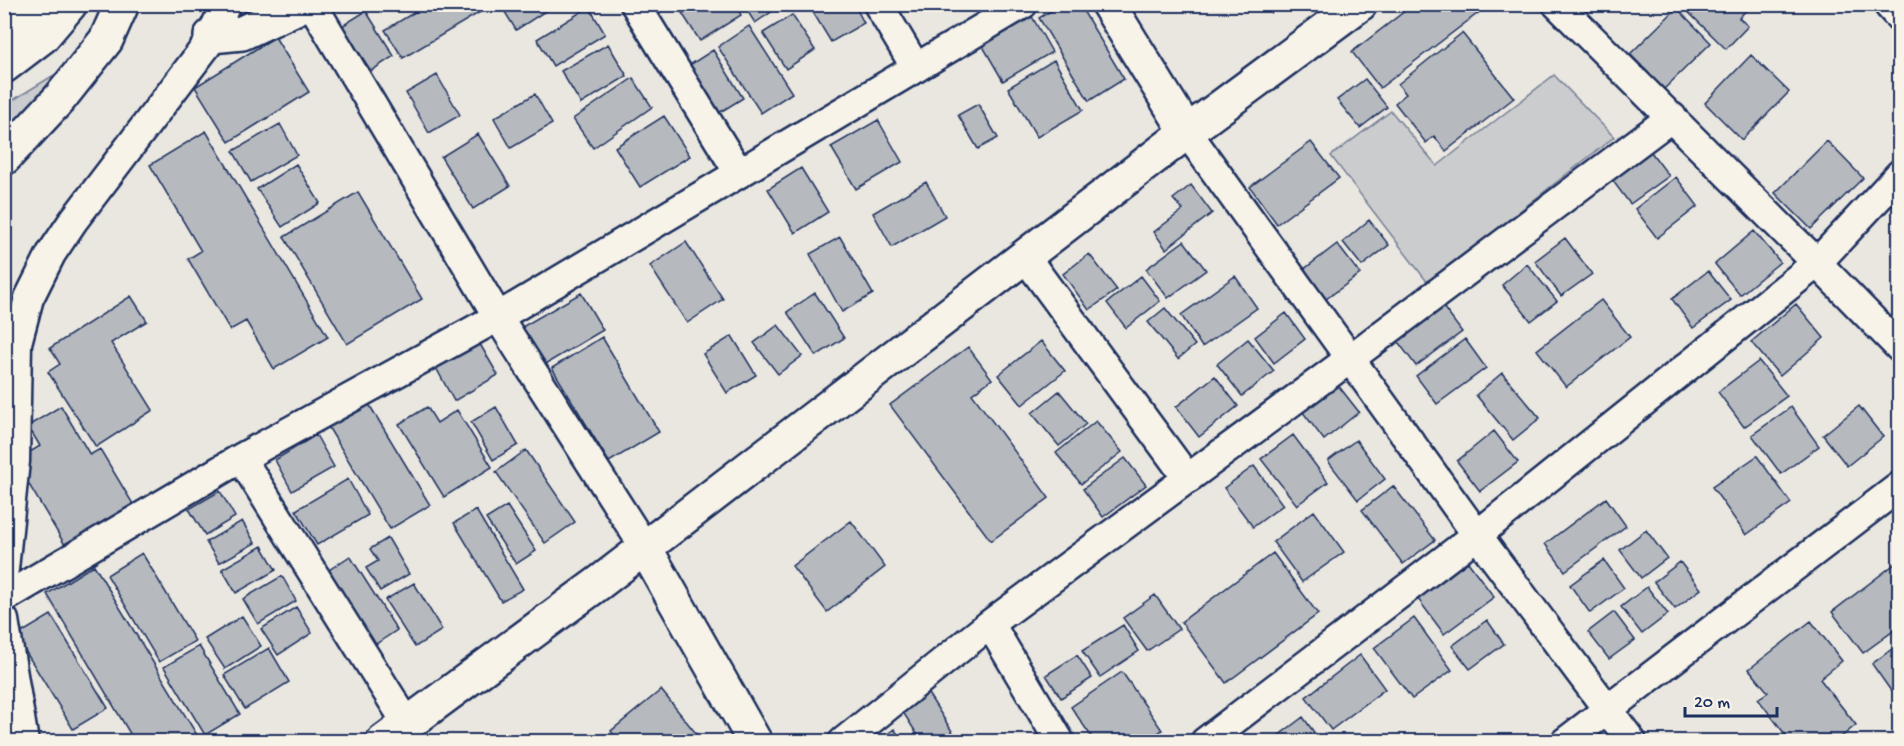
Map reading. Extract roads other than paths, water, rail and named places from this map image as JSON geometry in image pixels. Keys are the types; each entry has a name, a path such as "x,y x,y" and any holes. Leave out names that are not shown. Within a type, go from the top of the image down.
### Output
{"main road":[{"path":"4,34 37,4"},
{"path":"4,66 42,37 70,4"},
{"path":"4,158 60,98 106,40 122,4"},
{"path":"211,36 242,33 304,4"},
{"path":"1108,4 1187,132"},
{"path":"396,733 645,548 1026,258 1187,132 1360,4"},
{"path":"1891,4 1899,14"},
{"path":"645,548 755,741"}],"street":[{"path":"4,569 15,461 17,343 29,297 51,254 73,221 207,45 226,4"},
{"path":"312,4 498,317 645,548"},
{"path":"635,4 739,173"},
{"path":"878,4 916,68"},
{"path":"4,598 241,458 498,317 1023,4"},
{"path":"1557,4 1818,263 1899,348"},
{"path":"843,741 990,624 1351,358 1672,117"},
{"path":"1187,132 1477,535 1632,741"},
{"path":"1205,741 1477,535 1818,263 1899,174"},
{"path":"1026,258 1188,479"},
{"path":"241,458 396,733"},
{"path":"1565,741 1899,486"},
{"path":"4,620 24,741"},
{"path":"990,624 1060,741"}]}
